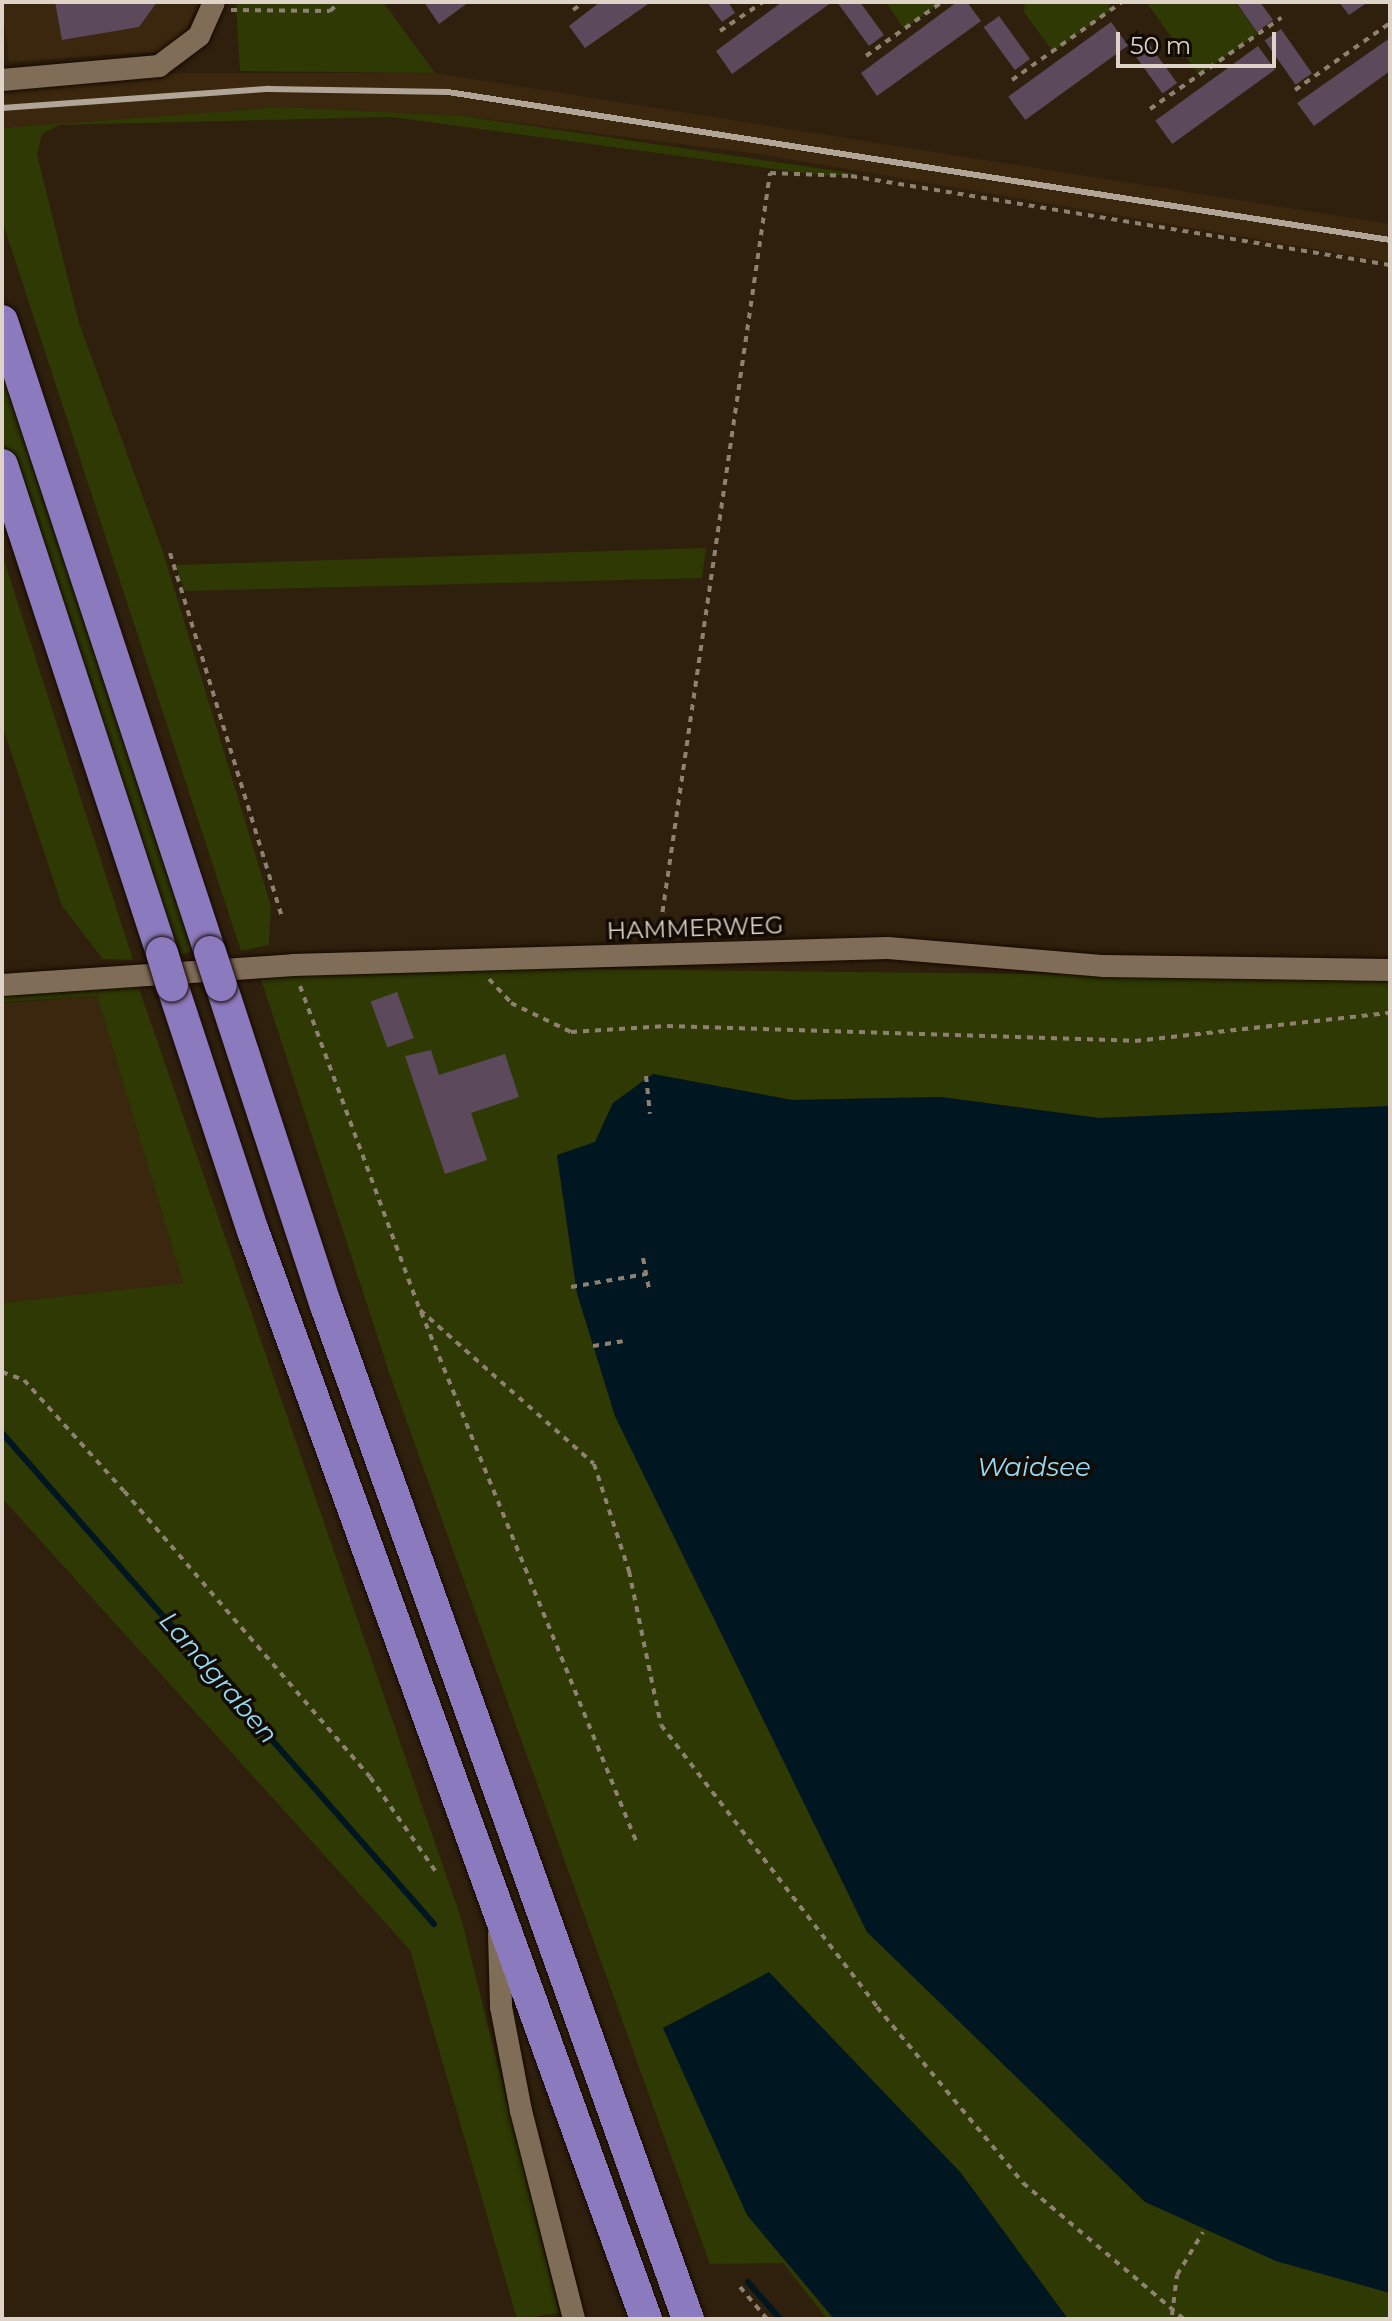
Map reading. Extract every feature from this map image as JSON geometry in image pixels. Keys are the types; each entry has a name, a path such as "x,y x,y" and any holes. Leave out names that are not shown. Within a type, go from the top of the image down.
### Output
{"highway":[{"path":"2,321 325,1303 688,2319"},
{"path":"2,465 172,985 498,1912 646,2319"}],"street":[{"path":"2,80 159,66 189,48 214,5"},
{"name":"HAMMERWEG","path":"2,985 293,965 482,963 888,948 1104,966 1390,970"},
{"path":"498,1912 501,2007 574,2319"}],"path":[{"path":"214,5 330,11 340,2"},
{"path":"573,10 584,2"},
{"path":"720,31 763,2"},
{"path":"866,56 942,2"},
{"path":"1012,80 1122,2"},
{"path":"1150,109 1281,18"},
{"path":"1295,90 1390,23"},
{"path":"657,955 770,173 851,176 1390,265"},
{"path":"170,553 281,914"},
{"path":"482,963 511,1003 571,1032 667,1026 1135,1041 1390,1013"},
{"path":"293,965 420,1310 638,1846"},
{"path":"646,1076 650,1114"},
{"path":"643,1258 649,1288"},
{"path":"571,1287 646,1274"},
{"path":"420,1310 594,1464 629,1571 661,1725 1023,2183 1172,2315 1184,2319"},
{"path":"593,1346 623,1341"},
{"path":"2,1372 24,1380 124,1491 370,1777 438,1875"},
{"path":"1172,2315 1177,2275 1203,2232"},
{"path":"740,2287 767,2319"}],"shaded area":[{"path":"2,2 199,2 187,28 162,51 9,62"},
{"path":"182,73 435,73 1390,224 1390,262 765,155 463,116 282,107 2,128 2,87"},
{"path":"97,996 183,1283 2,1303 2,1003"}],"green space":[{"path":"236,2 383,2 435,73 240,71"},
{"path":"886,2 942,2 904,29"},
{"path":"1025,2 1107,2 1113,9 1053,52 1024,12"},
{"path":"1146,2 1235,2 1258,34 1199,75"},
{"path":"282,107 463,116 857,174 826,176 392,117 59,125 42,134 37,155 79,323 162,549 271,906 269,945 241,951 2,220 2,128"},
{"path":"2,366 192,951 155,963 2,492"},
{"path":"706,548 702,578 185,591 176,565"},
{"path":"2,554 133,960 103,959 62,906 2,725"},
{"path":"329,966 1390,978 1390,1106 1099,1118 941,1097 792,1100 653,1074 613,1103 595,1142 557,1156 577,1293 615,1416 867,1932 1276,2261 1390,2293 1390,2319 827,2319 783,2263 710,2264 391,1378 260,976"},
{"path":"135,977 462,1921 559,2313 517,2319 410,1950 2,1498 2,1303 183,1283 97,996 2,1002 2,986"}],"water":[{"name":"Waidsee","path":"653,1074 792,1100 941,1097 1099,1118 1390,1106 1390,2293 1276,2261 1145,2202 867,1932 615,1416 577,1293 557,1155 595,1142 613,1103"},
{"path":"769,1972 961,2173 1068,2319 834,2319 747,2215 663,2028"}],"building":[{"path":"55,2 157,2 139,27 62,40"},
{"path":"424,2 469,2 439,24"},
{"path":"600,2 651,2 585,48 569,26"},
{"path":"707,2 728,2 735,13 722,22"},
{"path":"782,2 832,2 732,74 716,51"},
{"path":"837,2 860,2 884,35 869,46"},
{"path":"957,2 967,2 981,21 877,96 861,73"},
{"path":"1236,2 1260,2 1273,20 1257,32"},
{"path":"1339,2 1368,2 1349,15"},
{"path":"999,16 1030,59 1015,70 984,27"},
{"path":"1111,22 1128,45 1025,120 1008,97"},
{"path":"1281,29 1312,73 1296,85 1265,40"},
{"path":"1390,38 1390,71 1314,126 1297,103"},
{"path":"1146,40 1177,83 1163,93 1131,51"},
{"path":"1258,46 1275,69 1172,144 1155,121"},
{"path":"397,992 414,1038 387,1048 371,1002"},
{"path":"431,1050 439,1075 505,1054 519,1097 471,1113 487,1160 445,1174 405,1056"}],"waterway":[{"name":"Landgraben","path":"2,1433 434,1924"},
{"name":"Landgraben","path":"748,2282 780,2319"}],"railway":[{"path":"2,108 269,89 448,92 1390,240"}]}
